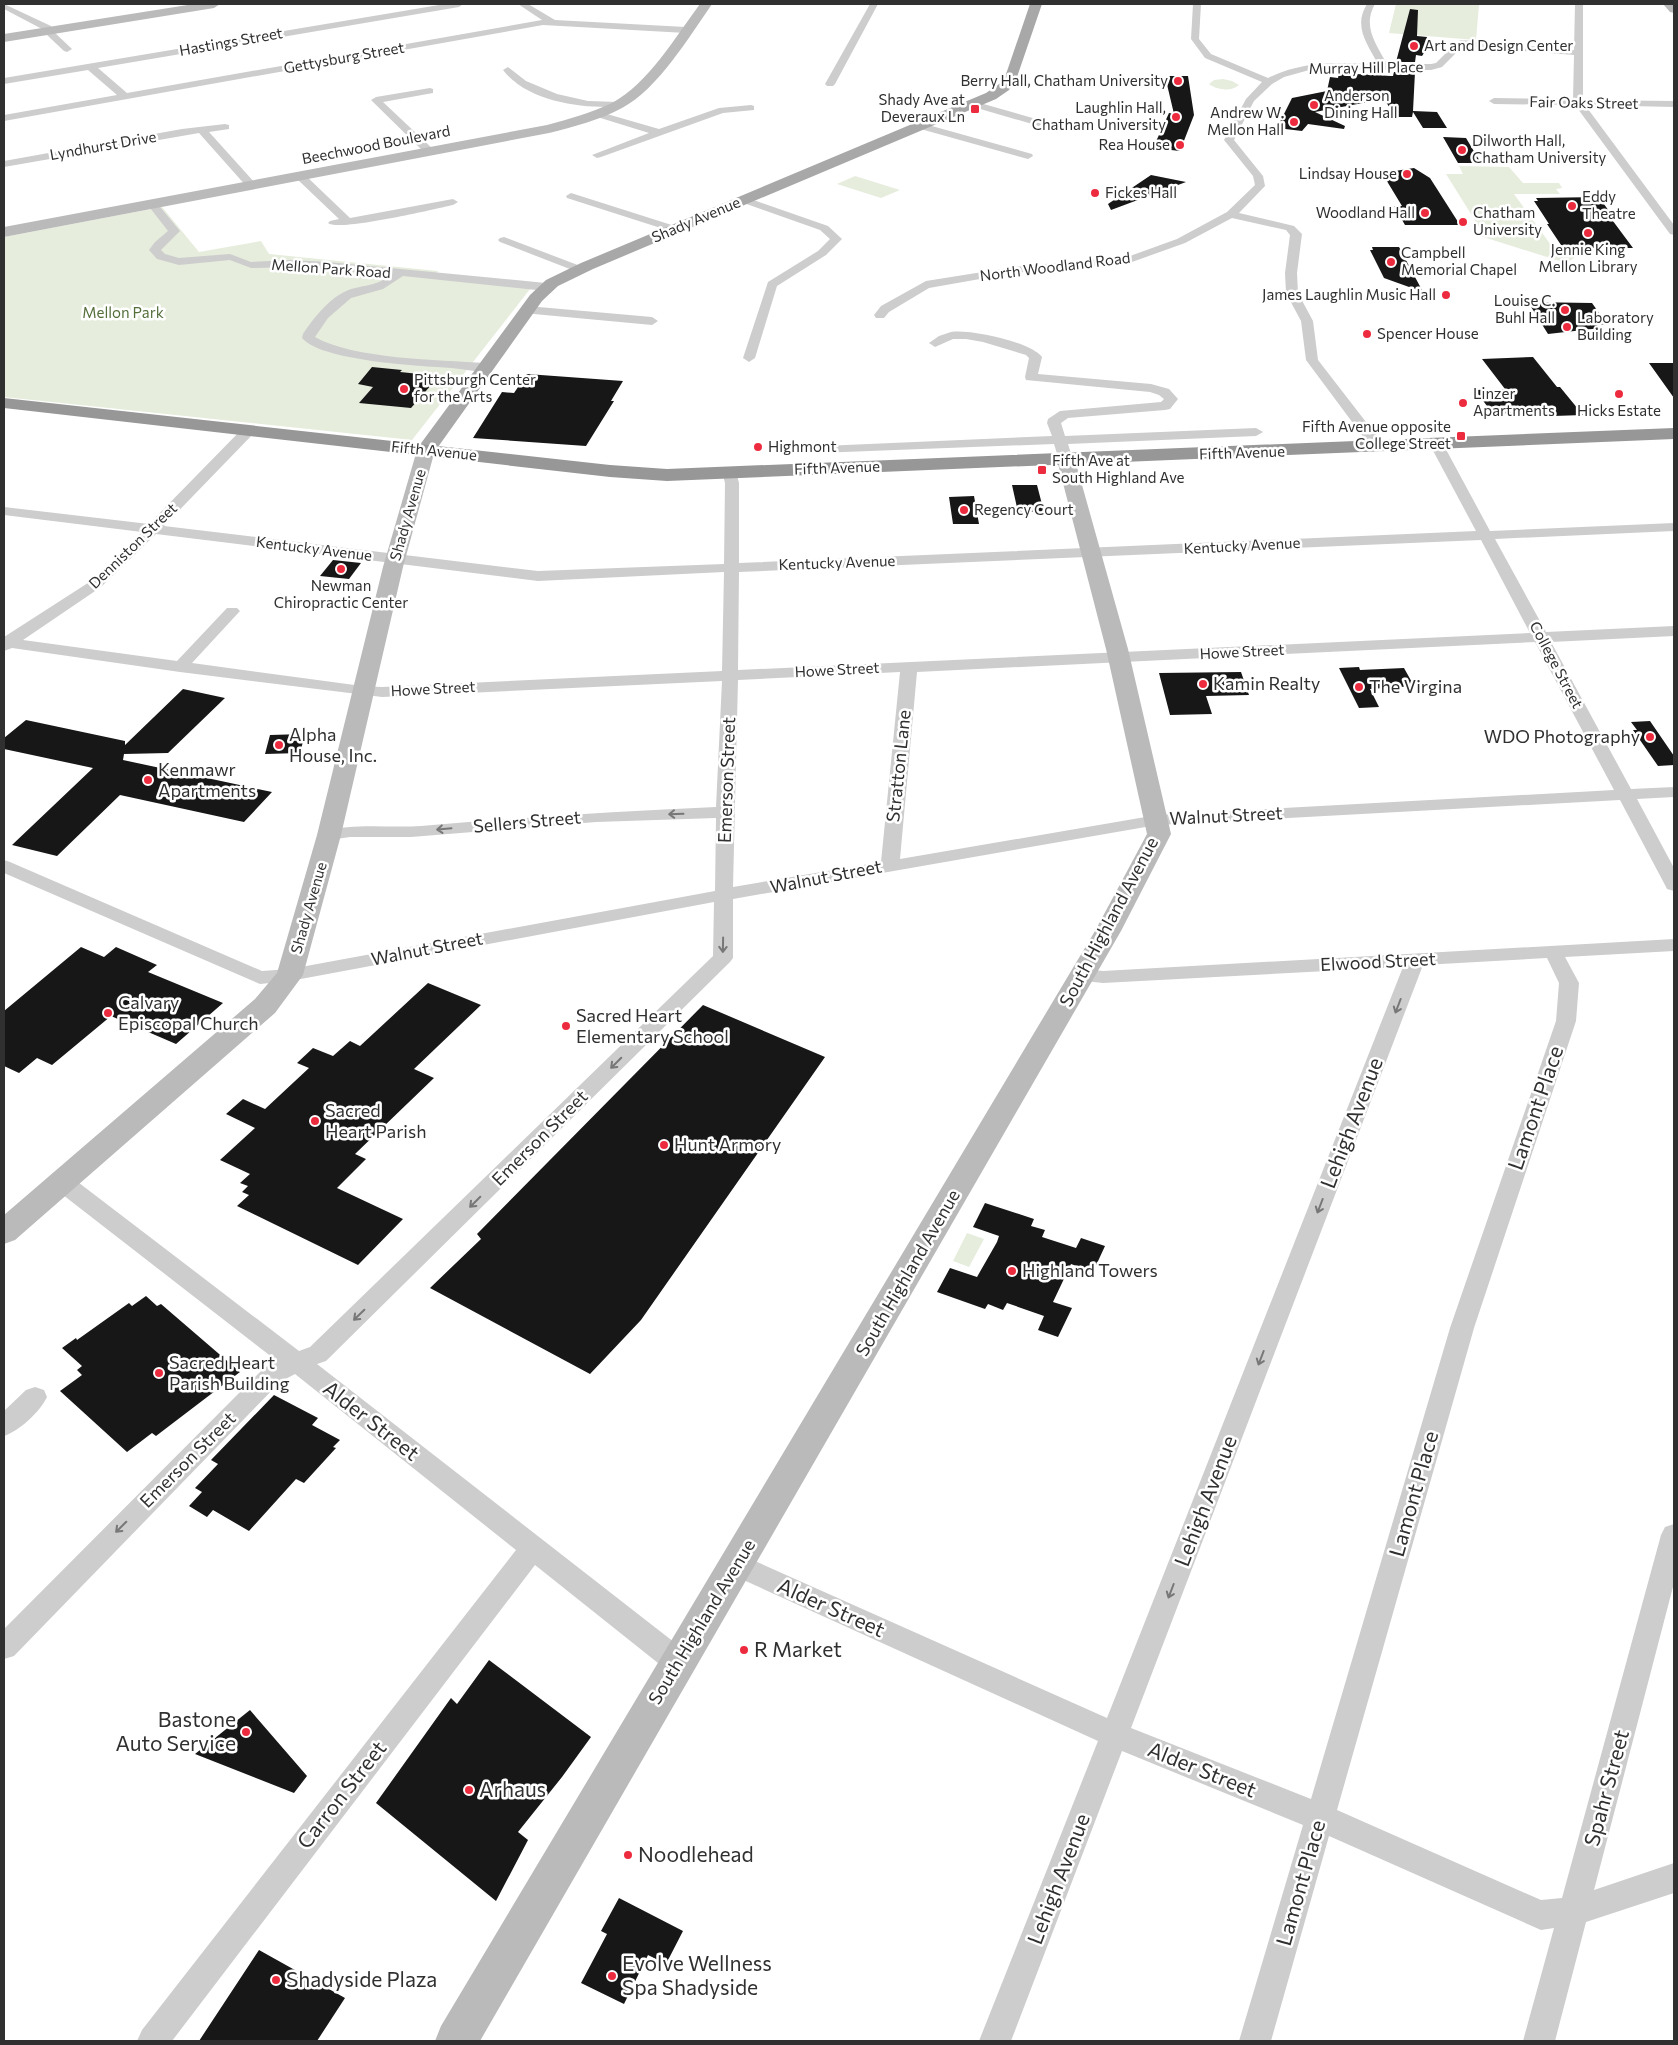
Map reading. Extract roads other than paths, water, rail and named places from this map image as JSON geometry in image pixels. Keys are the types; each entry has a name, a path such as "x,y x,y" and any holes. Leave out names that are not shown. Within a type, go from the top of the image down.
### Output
{"highway":[{"name":"Fifth Avenue","path":"4,403 658,475 1063,450 1378,447 1674,434"}],"main road":[{"path":"4,38 214,4"},
{"name":"Beechwood Boulevard","path":"4,232 548,129 597,114 619,104 638,91 706,4"},
{"name":"Shady Avenue","path":"4,1232 265,1006 290,975 329,835 362,692 426,450 485,367 546,287 579,269 990,96 1004,87 1011,77 1036,4"},
{"path":"1668,4 1674,9"},
{"name":"South Highland Avenue","path":"456,2041 678,1662 738,1565 1108,931 1159,834 1158,820 1118,657 1063,450"}],"street":[{"name":"Hastings Street","path":"4,81 459,4"},
{"path":"522,4 554,22"},
{"path":"830,84 874,4"},
{"path":"1197,4 1195,39 1208,56 1249,72 1266,82"},
{"path":"1371,4 1363,17 1364,27 1384,66"},
{"path":"1580,4 1578,103 1674,232"},
{"path":"4,6 48,28 67,49"},
{"name":"Gettysburg Street","path":"4,118 543,22 686,30"},
{"name":"Murray Hill Place","path":"1266,82 1297,69 1313,66 1431,67 1439,65 1461,44 1578,53"},
{"path":"90,66 125,97"},
{"path":"508,70 519,81 546,94 584,104 619,104"},
{"name":"North Woodland Road","path":"880,315 885,309 926,285 1014,270 1132,259 1181,241 1231,214 1260,186 1258,176 1229,140 1244,106 1266,82"},
{"path":"430,91 376,100 430,152"},
{"name":"Fair Oaks Street","path":"1494,101 1674,104"},
{"path":"973,104 1039,123"},
{"path":"597,155 722,110 751,108"},
{"path":"597,114 660,132"},
{"path":"921,126 1028,156"},
{"name":"Lyndhurst Drive","path":"4,164 225,127"},
{"path":"202,130 250,185"},
{"path":"300,176 348,222"},
{"path":"571,196 674,229"},
{"path":"744,200 824,228 836,238 822,253 772,284 749,358"},
{"path":"334,223 454,202"},
{"name":"Mellon Park Road","path":"152,204 174,230 171,236 160,243 155,250 160,256 169,260 188,261 228,257 236,258 250,265 298,264 546,287"},
{"path":"1231,214 1290,228 1296,234 1291,273 1292,293 1306,321 1312,360 1378,447"},
{"path":"504,240 579,269"},
{"path":"400,274 383,287 354,293 342,299 311,330 308,338 320,345 359,355 485,367"},
{"path":"527,310 652,321"},
{"path":"935,343 947,337 958,335 981,339 1030,352 1036,357 1032,378 1151,388 1164,392 1171,400 1165,406 1149,409 1065,414 1054,419 1063,450"},
{"name":"Denniston Street","path":"5,643 96,584 152,530 249,430"},
{"path":"823,450 1063,450 1256,432"},
{"name":"College Street","path":"1438,445 1674,884"},
{"name":"Emerson Street","path":"4,1647 272,1375 296,1362 318,1354 723,958 732,568 732,483 729,472"},
{"name":"Kentucky Avenue","path":"4,511 538,576 1674,527"},
{"path":"180,667 232,611"},
{"name":"Howe Street","path":"5,643 362,692 1674,631"},
{"name":"Stratton Lane","path":"890,865 909,667"},
{"name":"Walnut Street","path":"4,866 260,978 290,975 608,915 1158,820 1674,792"},
{"name":"Sellers Street","path":"329,835 350,832 411,832 596,817 725,812"},
{"name":"Elwood Street","path":"1082,975 1103,977 1674,945"},
{"name":"Lamont Place","path":"1255,2041 1462,1328 1566,1021 1569,983 1553,952"},
{"name":"Lehigh Avenue","path":"995,2041 1415,960"},
{"name":"Alder Street","path":"62,1182 296,1362 678,1662"},
{"path":"4,1426 35,1397"},
{"name":"Spahr Street","path":"1539,2041 1674,1535"},
{"name":"Carron Street","path":"153,2041 532,1548"},
{"name":"Alder Street","path":"738,1565 1115,1735 1320,1817 1541,1915 1575,1911 1674,1878"}],"place":[{"name":"Art and Design Center","path":"1414,46"},
{"name":"Berry Hall, Chatham University","path":"1178,81"},
{"name":"Anderson Dining Hall","path":"1314,105"},
{"name":"Shady Ave at Deveraux Ln","path":"975,109"},
{"name":"Laughlin Hall, Chatham University","path":"1176,117"},
{"name":"Andrew W. Mellon Hall","path":"1294,122"},
{"name":"Rea House","path":"1180,145"},
{"name":"Dilworth Hall, Chatham University","path":"1462,150"},
{"name":"Lindsay House","path":"1407,174"},
{"name":"Fickes Hall","path":"1095,193"},
{"name":"Eddy Theatre","path":"1572,206"},
{"name":"Woodland Hall","path":"1425,213"},
{"name":"Chatham University","path":"1463,222"},
{"name":"Jennie King Mellon Library","path":"1588,233"},
{"name":"Campbell Memorial Chapel","path":"1391,262"},
{"name":"James Laughlin Music Hall","path":"1446,295"},
{"name":"Louise C. Buhl Hall","path":"1565,310"},
{"name":"Laboratory Building","path":"1567,327"},
{"name":"Spencer House","path":"1367,334"},
{"name":"Pittsburgh Center for the Arts","path":"404,389"},
{"name":"Hicks Estate","path":"1619,394"},
{"name":"Linzer Apartments","path":"1463,403"},
{"name":"Fifth Avenue opposite College Street","path":"1461,436"},
{"name":"Highmont","path":"758,447"},
{"name":"Fifth Ave at South Highland Ave","path":"1042,470"},
{"name":"Regency Court","path":"964,510"},
{"name":"Newman Chiropractic Center","path":"341,569"},
{"name":"Kamin Realty","path":"1203,684"},
{"name":"The Virgina","path":"1359,687"},
{"name":"WDO Photography","path":"1650,737"},
{"name":"Alpha House, Inc.","path":"279,745"},
{"name":"Kenmawr Apartments","path":"148,780"},
{"name":"Calvary Episcopal Church","path":"108,1013"},
{"name":"Sacred Heart Elementary School","path":"566,1026"},
{"name":"Sacred Heart Parish","path":"315,1121"},
{"name":"Hunt Armory","path":"664,1145"},
{"name":"Highland Towers","path":"1012,1271"},
{"name":"Sacred Heart Parish Building","path":"159,1373"},
{"name":"R Market","path":"744,1650"},
{"name":"Bastone Auto Service","path":"246,1732"},
{"name":"Arhaus","path":"469,1790"},
{"name":"Noodlehead","path":"628,1855"},
{"name":"Evolve Wellness Spa Shadyside","path":"612,1976"},
{"name":"Shadyside Plaza","path":"276,1980"}],"park label":[{"name":"Mellon Park","path":"123,313"}]}
